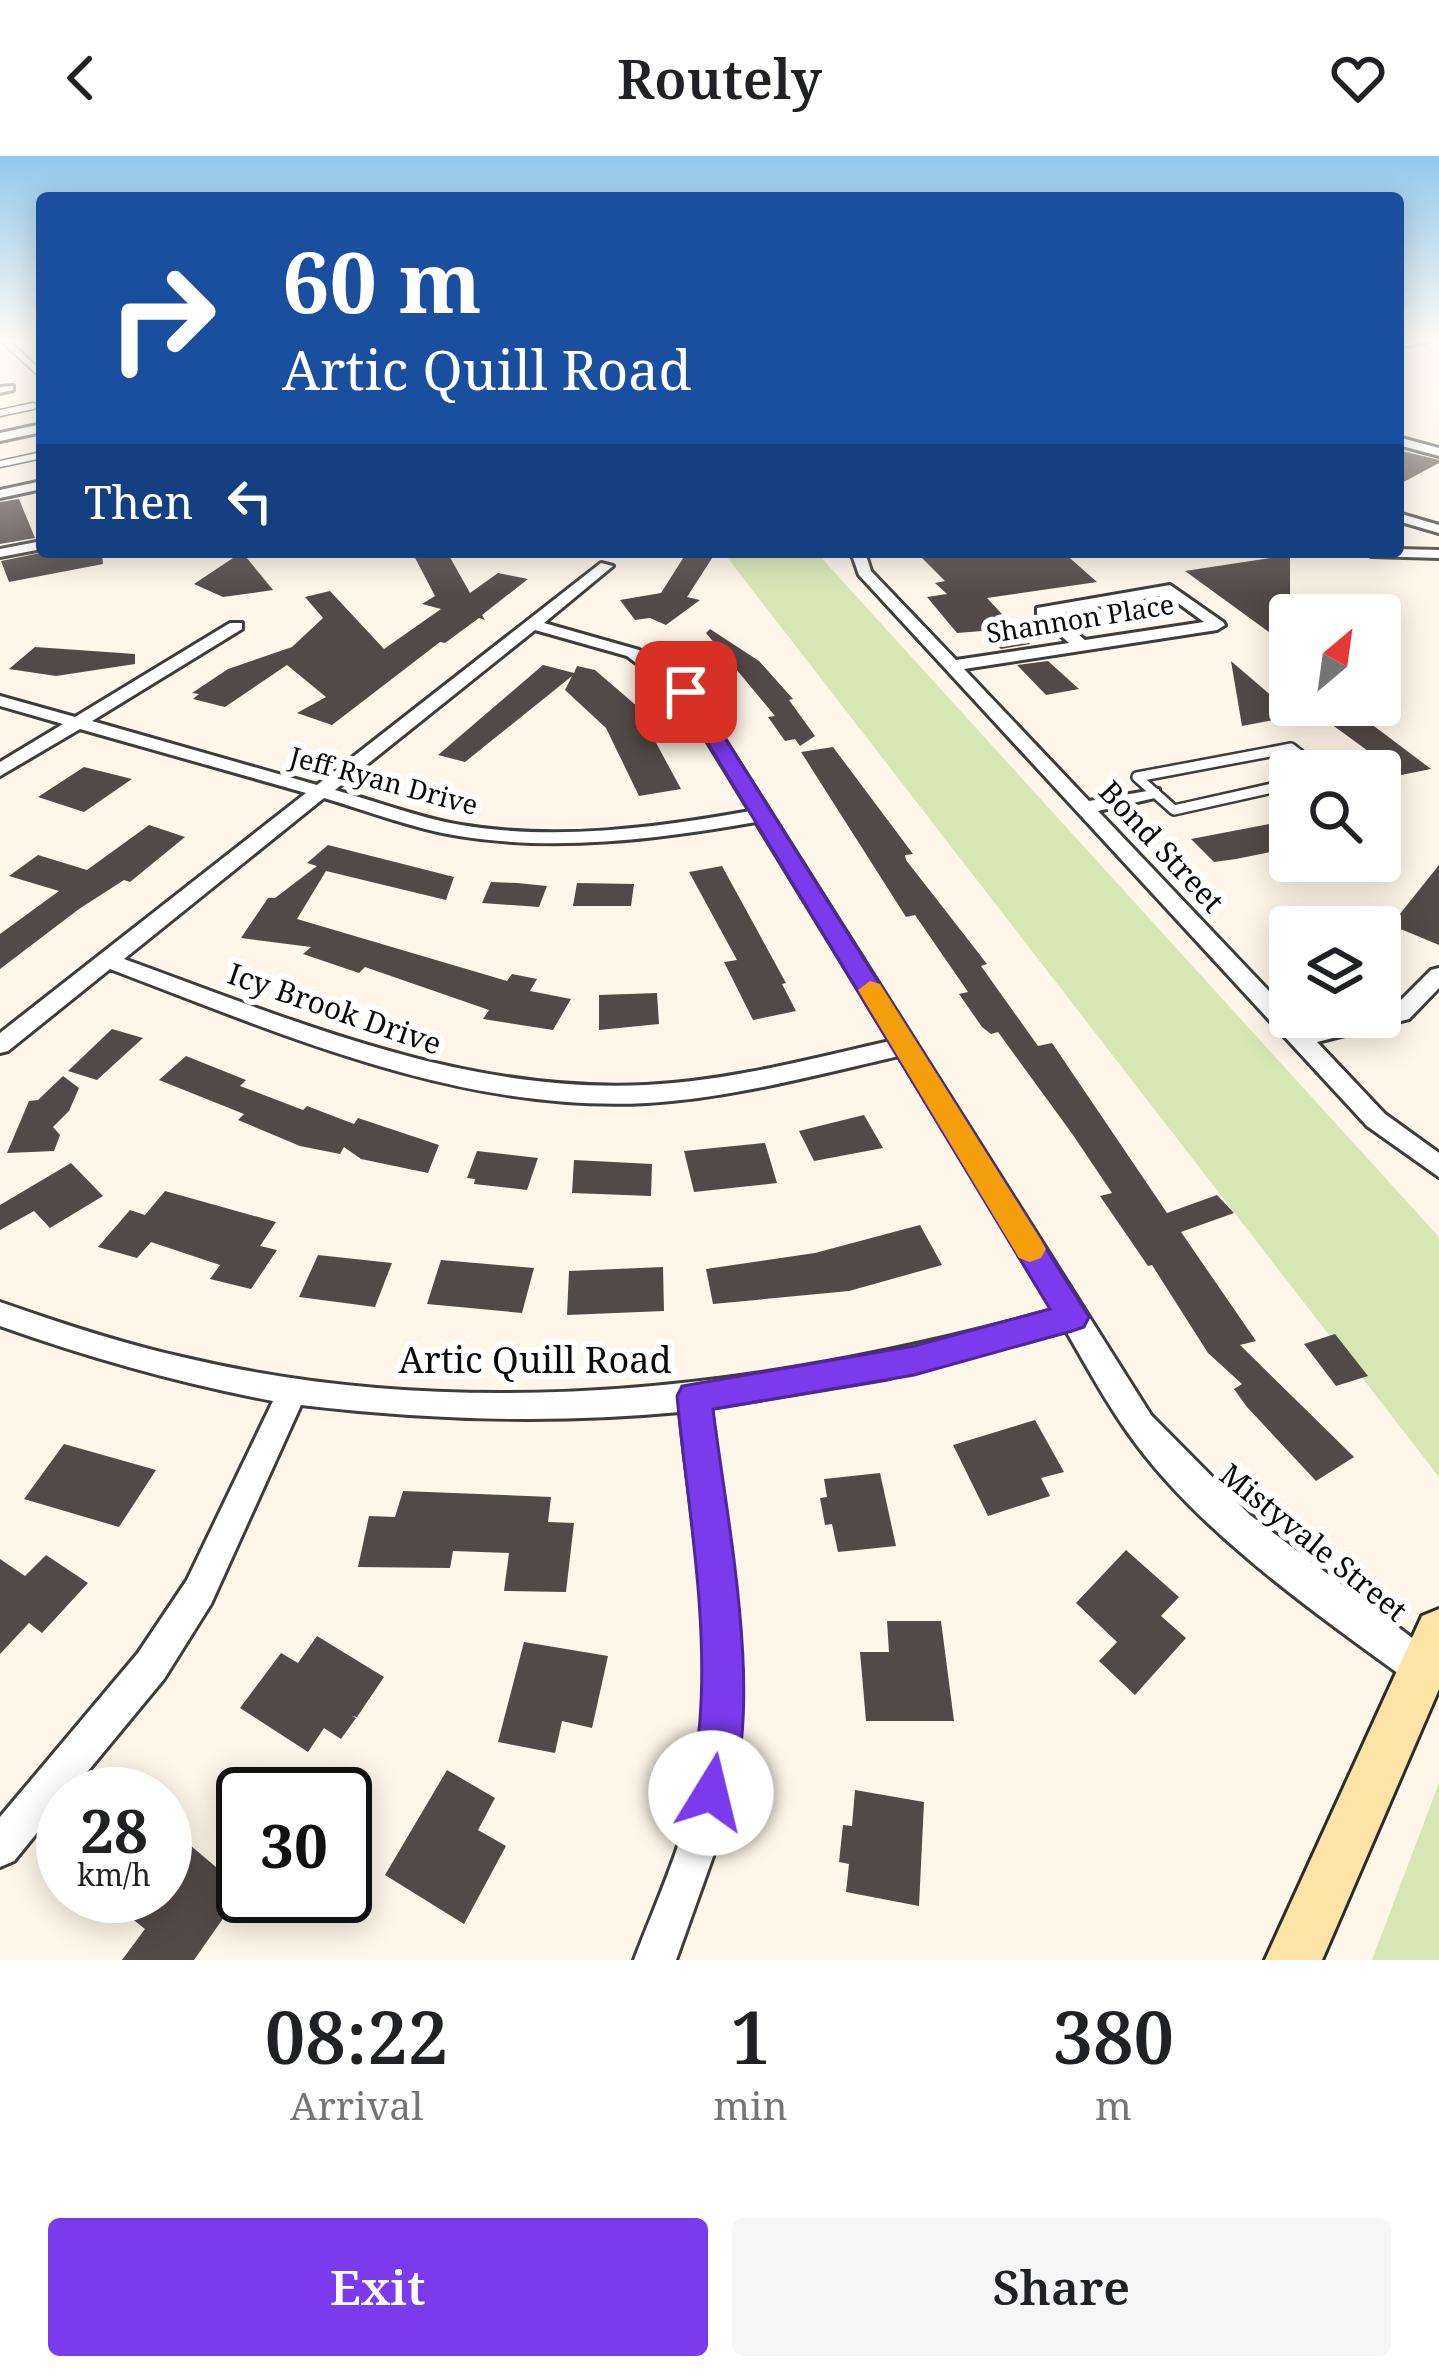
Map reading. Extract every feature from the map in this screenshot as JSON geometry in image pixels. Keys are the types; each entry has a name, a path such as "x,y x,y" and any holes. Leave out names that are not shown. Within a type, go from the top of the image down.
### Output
{"main road":[{"path":"1293,1960 1431,1651"}],"street":[{"path":"0,437 36,429"},
{"path":"1404,443 1439,452"},
{"path":"0,494 36,486"},
{"path":"1404,519 1439,530"},
{"path":"0,553 36,546"},
{"path":"1404,553 1439,554"},
{"name":"Bond Street","path":"860,558 864,572 1269,1005"},
{"path":"0,1045 606,566"},
{"name":"Shannon Place","path":"951,665 1217,625 1169,590 1042,611 1081,645"},
{"name":"Mistyvale Street","path":"532,624 608,643 672,677 686,692 1140,1425 1186,1480 1280,1564 1431,1651"},
{"path":"0,770 236,626"},
{"name":"Jeff Ryan Drive","path":"0,701 457,830 553,840 646,836 763,815"},
{"path":"1085,808 1152,793"},
{"name":"Icy Brook Drive","path":"106,960 404,1066 521,1090 645,1094 708,1087 905,1046"},
{"path":"1401,1014 1439,975"},
{"name":"Bond Street","path":"1300,1038 1376,1120 1439,1167"},
{"name":"Artic Quill Road","path":"0,1314 139,1360 292,1390 518,1405 694,1396 914,1360 1072,1317"},
{"path":"0,1846 151,1666 199,1592 292,1390"},
{"path":"655,1960 702,1834 719,1753 724,1674 694,1396"}],"lane":[{"path":"0,464 36,456"},
{"path":"1269,752 1137,776 1174,810 1269,789"}],"green space":[{"path":"728,558 821,558 1439,1237 1439,1477"},
{"path":"1439,1783 1439,1960 1372,1960"}],"building":[{"path":"1404,451 1439,463 1404,482"},
{"path":"19,499 35,538 0,544 0,502"},
{"path":"36,554 36,558 102,558 103,564 9,582 1,561"},
{"path":"233,558 247,558 273,590 223,597 194,584"},
{"path":"415,558 450,558 470,593 498,573 528,579 482,615 485,620 479,618 440,642 332,725 297,713 326,697 287,665 225,707 193,699 199,694 192,693 228,669 292,647 323,618 305,597 330,591 384,649 441,609 422,604 435,596"},
{"path":"683,558 712,558 687,597 700,600 666,625 650,618 635,620 620,600 661,593"},
{"path":"922,558 1070,558 1097,582 987,598 1030,644 1001,649 982,631 957,633 927,597 947,594 935,583 945,581"},
{"path":"1290,558 1290,594 1269,594 1269,632 1185,571"},
{"path":"710,629 759,661 793,699 789,700 815,736 800,746 795,739 785,741 768,717 775,716 706,633"},
{"path":"35,647 135,654 135,664 56,676 9,669"},
{"path":"1048,661 1079,689 1046,695 1017,665"},
{"path":"1231,661 1269,694 1269,721 1242,726"},
{"path":"543,665 574,673 577,666 595,670 660,726 648,728 681,789 639,796 606,728 565,690 572,676 465,762 438,755"},
{"path":"1334,726 1374,726 1431,769 1401,775 1401,750 1367,750"},
{"path":"833,747 913,854 905,855 906,860 987,964 981,966 1038,1046 1052,1043 1167,1213 1217,1195 1234,1213 1181,1232 1256,1341 1240,1345 1354,1457 1316,1481 1247,1407 1234,1389 1242,1384 1208,1353 1152,1265 1148,1266 1100,1196 1112,1193 1073,1135 998,1032 991,1034 982,1027 959,994 968,992 915,915 906,917 801,752"},
{"path":"84,767 132,779 84,812 38,797"},
{"path":"1269,824 1269,852 1236,859 1214,862 1191,839"},
{"path":"149,825 185,837 130,882 124,880 79,909 0,969 0,934 59,891 9,876 38,855 87,870"},
{"path":"328,845 454,877 446,900 326,871 297,919 507,981 512,974 537,979 530,991 571,999 553,1030 483,1019 489,1010 365,967 359,973 303,954 311,947 241,938 268,898 275,898 317,866 307,863"},
{"path":"1439,865 1439,945 1401,929 1401,912"},
{"path":"722,866 786,983 782,984 796,1011 753,1020 724,962 737,960 689,872"},
{"path":"491,882 547,886 539,907 482,903"},
{"path":"577,883 634,884 631,906 573,906"},
{"path":"657,993 659,1024 599,1030 599,995"},
{"path":"112,1029 143,1038 97,1080 68,1071"},
{"path":"186,1056 246,1080 240,1086 303,1110 307,1106 354,1124 358,1118 439,1145 428,1173 361,1159 344,1147 340,1154 300,1146 238,1120 244,1114 159,1080"},
{"path":"63,1076 79,1088 69,1111 53,1127 60,1135 54,1151 7,1153 29,1101 38,1100"},
{"path":"864,1115 883,1148 814,1161 799,1131"},
{"path":"765,1143 777,1183 694,1192 684,1151"},
{"path":"477,1151 538,1158 527,1190 474,1184 475,1179 467,1178"},
{"path":"574,1160 652,1164 651,1196 572,1193"},
{"path":"71,1163 103,1196 50,1228 34,1211 0,1230 0,1205"},
{"path":"165,1191 276,1222 260,1246 277,1250 251,1289 210,1279 220,1265 151,1242 137,1258 98,1247 130,1210 145,1215"},
{"path":"920,1225 942,1265 849,1291 713,1304 706,1269 815,1253"},
{"path":"318,1255 392,1263 375,1307 299,1297"},
{"path":"441,1260 534,1268 522,1313 427,1304"},
{"path":"663,1267 664,1311 567,1315 569,1271"},
{"path":"1335,1334 1368,1376 1336,1386 1304,1344"},
{"path":"1035,1420 1064,1472 1041,1478 1050,1496 988,1516 953,1445"},
{"path":"64,1444 156,1470 119,1527 24,1499"},
{"path":"880,1473 896,1546 838,1552 832,1524 825,1525 820,1498 827,1497 824,1479"},
{"path":"403,1491 551,1497 548,1522 574,1523 566,1592 504,1591 509,1553 453,1551 450,1568 358,1567 369,1516 395,1517"},
{"path":"1126,1550 1179,1597 1161,1616 1186,1638 1135,1695 1099,1661 1117,1642 1076,1603"},
{"path":"46,1555 88,1583 42,1633 29,1623 0,1654 0,1559 25,1576"},
{"path":"887,1621 941,1621 954,1721 866,1721 860,1652 889,1652"},
{"path":"317,1636 384,1677 357,1717 352,1716 356,1718 341,1739 324,1728 308,1752 240,1708 281,1653 298,1663"},
{"path":"524,1642 608,1656 592,1728 562,1721 555,1753 498,1742"},
{"path":"447,1770 495,1798 478,1830 506,1846 464,1924 385,1875"},
{"path":"855,1790 924,1802 919,1906 846,1892 849,1864 839,1862 843,1825 852,1826"},
{"path":"192,1847 216,1867 216,1923 220,1923 194,1960 122,1960 145,1929 138,1923 192,1923"}],"slow traffic":[{"path":"870,990 1030,1249"}],"route":[{"path":"686,692 1072,1317 914,1360 772,1387 694,1396 724,1674 719,1753 711,1793"}]}
